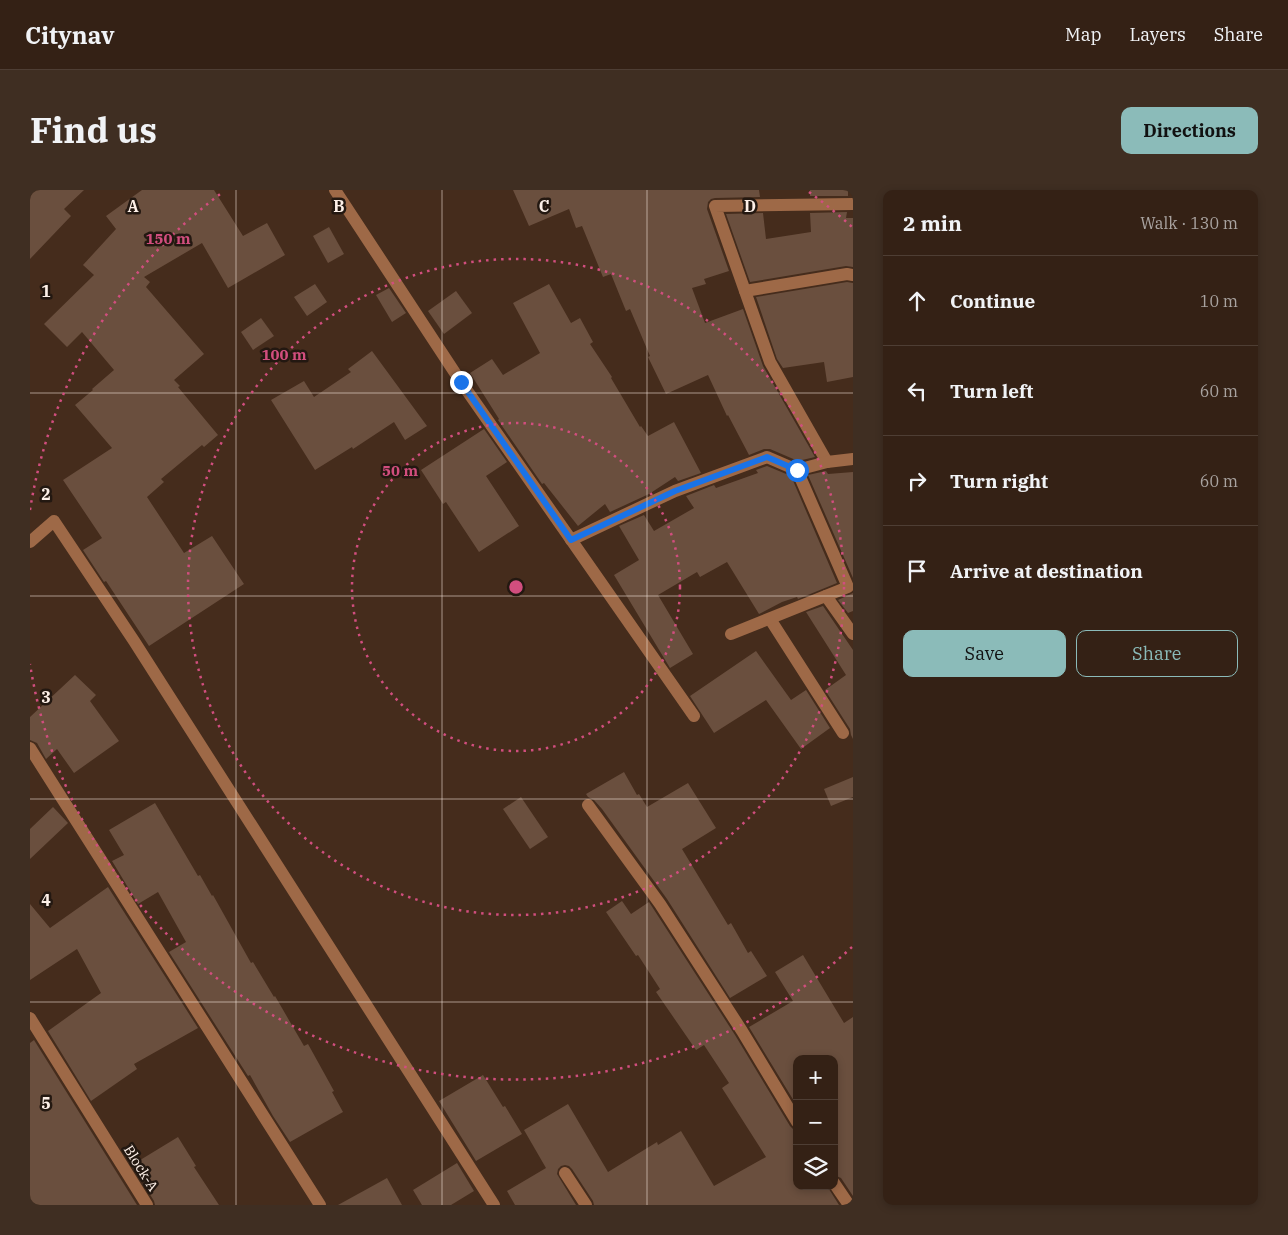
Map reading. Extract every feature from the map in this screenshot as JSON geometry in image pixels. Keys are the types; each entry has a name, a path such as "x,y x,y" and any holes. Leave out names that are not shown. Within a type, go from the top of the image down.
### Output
{"street":[{"path":"335,190 461,382 694,716"},
{"path":"826,462 770,362 714,206 853,204"},
{"path":"745,291 848,274 853,275"},
{"path":"571,540 675,491 767,457 797,470 826,462 853,459"},
{"path":"731,634 848,587 797,470"},
{"path":"30,542 54,521 134,641 494,1205"},
{"path":"826,596 853,634"},
{"path":"770,618 843,733"},
{"path":"30,748 320,1205"},
{"path":"588,805 660,904 737,1023 793,1115"},
{"name":"Block-A","path":"30,1018 147,1205"},
{"path":"565,1173 586,1205"},
{"path":"838,1189 849,1205"}],"building":[{"path":"30,190 84,190 64,209 71,216 30,259"},
{"path":"142,190 214,190 243,236 267,223 285,255 228,288 202,243 144,277 150,282 146,287 204,354 174,380 218,435 204,447 202,445 161,479 164,482 147,497 184,553 212,536 244,584 149,646 83,550 102,538 63,480 112,448 75,405 114,370 82,332 67,347 44,324 94,275 83,265 116,229 106,216"},
{"path":"513,190 759,190 760,197 715,198 708,202 707,209 729,271 704,279 706,284 692,288 705,323 743,309 763,366 815,457 798,461 770,449 764,449 749,455 727,416 708,375 666,394 648,357 650,356 630,309 626,311 611,274 603,277 582,226 576,228 569,209 529,226"},
{"path":"810,190 848,190 848,196 810,196"},
{"path":"847,212 846,218 853,218 853,267 846,266 750,282 726,214 763,213 766,239 811,232 810,213"},
{"path":"329,227 344,254 328,263 313,236"},
{"path":"847,282 853,283 853,377 827,382 824,362 783,368 777,359 756,297"},
{"path":"315,284 327,302 307,316 294,297"},
{"path":"549,284 571,323 580,318 593,342 590,344 612,377 640,427 648,436 674,422 701,473 678,481 675,477 649,494 610,512 605,504 578,526 544,483 542,484 498,420 470,373 492,359 503,375 540,353 513,303"},
{"path":"389,288 406,313 392,322 376,295"},
{"path":"456,291 472,313 444,334 428,311"},
{"path":"261,318 274,336 253,350 241,332"},
{"path":"372,351 427,426 405,440 394,422 353,449 352,447 315,470 271,400 304,381 314,397 351,372 348,369"},
{"path":"484,429 507,462 486,476 519,526 479,552 446,502 443,504 421,470"},
{"path":"767,466 791,476 837,583 798,599 797,597 782,602 759,614 727,562 700,577 697,572 658,595 693,654 670,668 614,575 639,560 619,526 644,515 654,531 694,508 686,496 714,485 716,488 758,473 756,470"},
{"path":"826,471 828,474 853,472 853,578 808,475"},
{"path":"853,593 853,611 848,613 838,600"},
{"path":"823,606 853,650 853,739 850,729 825,690 846,675 806,612"},
{"path":"756,651 791,700 806,690 830,728 801,749 766,700 714,733 690,696"},
{"path":"75,675 96,695 90,701 119,741 74,773 57,749 46,759 37,743 30,740 30,717"},
{"path":"624,772 637,795 639,794 647,807 688,783 716,828 682,849 728,925 731,923 748,953 751,951 767,976 730,998 667,899 602,809 586,794"},
{"path":"853,777 853,797 831,806 824,789"},
{"path":"521,797 548,837 530,849 503,809"},
{"path":"155,803 198,876 200,875 213,895 251,963 253,962 275,996 304,1046 308,1044 334,1091 332,1092 343,1112 290,1142 250,1075 248,1076 169,952 186,942 158,892 138,904 112,861 124,855 109,830"},
{"path":"53,807 68,823 30,859 30,829"},
{"path":"108,887 198,1028 134,1064 137,1069 91,1101 48,1031 101,993 77,949 30,980 30,904 50,928"},
{"path":"622,901 631,914 649,902 793,1129 793,1190 830,1190 839,1205 594,1205 572,1169 565,1165 558,1169 557,1174 576,1205 515,1205 507,1191 546,1168 524,1130 568,1104 608,1172 657,1142 658,1145 681,1131 714,1186 766,1157 722,1088 729,1083 704,1045 696,1050 656,992 660,989 638,955 636,956 606,912"},
{"path":"803,955 844,1023 853,1017 853,1196 841,1178 838,1177 838,1055 793,1055 793,1099 749,1027 793,1001 775,972"},
{"path":"34,1040 137,1205 30,1205 30,1043"},
{"path":"483,1075 522,1134 476,1161 439,1101"},
{"path":"178,1137 196,1166 194,1167 219,1205 155,1205 132,1165"},
{"path":"457,1163 474,1191 451,1205 422,1205 413,1190"},
{"path":"387,1178 402,1205 338,1205"}],"route":[{"path":"461,382 571,540 675,491 767,457 797,470"}]}
